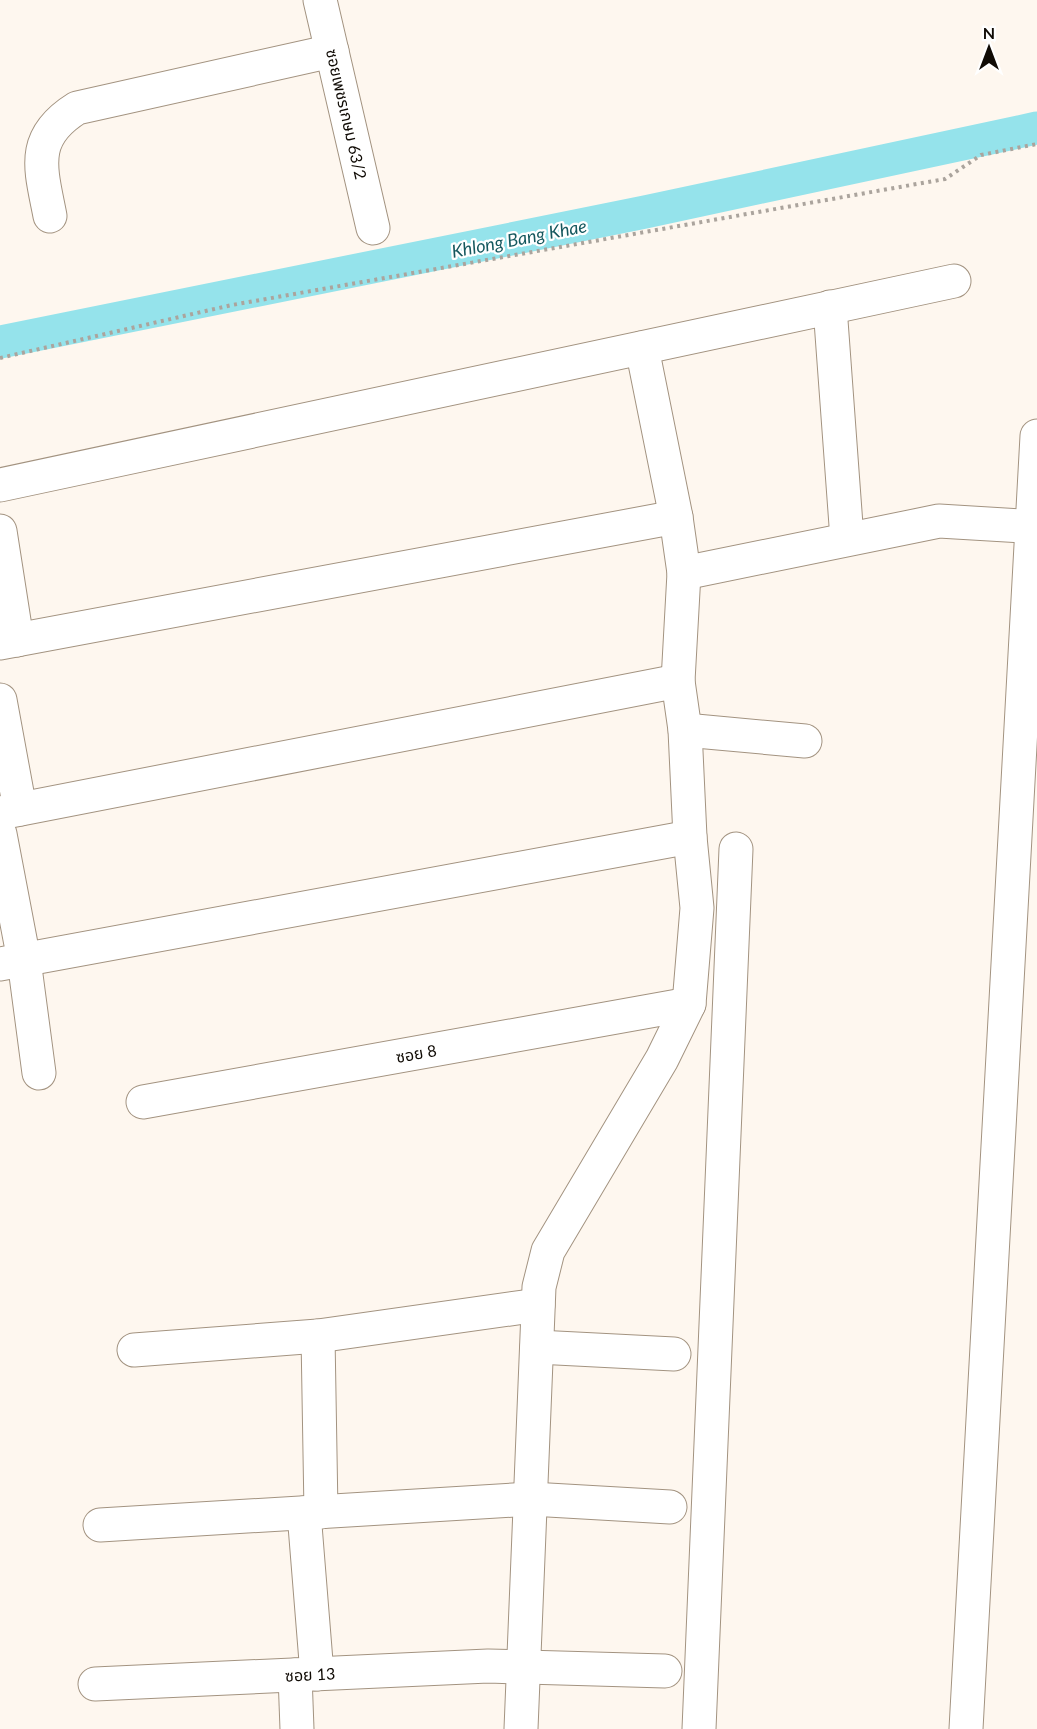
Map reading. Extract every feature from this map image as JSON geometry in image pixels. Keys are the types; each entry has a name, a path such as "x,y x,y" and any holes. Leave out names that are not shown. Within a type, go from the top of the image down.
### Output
{"street":[{"name":"ซอยเพชรเกษม 63/2","path":"320,0 373,228"},
{"path":"50,216 41,168 44,143 62,117 77,108 332,51"},
{"path":"0,486 954,281"},
{"path":"830,308 847,539"},
{"path":"521,1729 538,1287 548,1251 662,1059 688,1004 698,908 690,837 685,730 678,681 684,573 642,348"},
{"path":"966,1729 1035,527 1037,436"},
{"path":"0,531 9,641 675,517"},
{"path":"684,573 939,521 1035,527"},
{"path":"0,700 10,811 678,681"},
{"path":"685,730 806,741"},
{"path":"0,834 12,962 39,1073"},
{"path":"12,962 690,837"},
{"path":"699,1729 736,849"},
{"name":"ซอย 8","path":"143,1102 688,1004"},
{"path":"134,1350 318,1336 538,1305"},
{"path":"297,1729 306,1674 318,1336"},
{"path":"537,1347 674,1354"},
{"path":"100,1526 531,1499 670,1507"},
{"name":"ซอย 13","path":"95,1684 477,1666 665,1671"}],"path":[{"path":"0,358 232,305 945,179 981,155 1037,144"}],"waterway":[{"name":"Khlong Bang Khae","path":"0,342 645,212 1037,128"}]}
